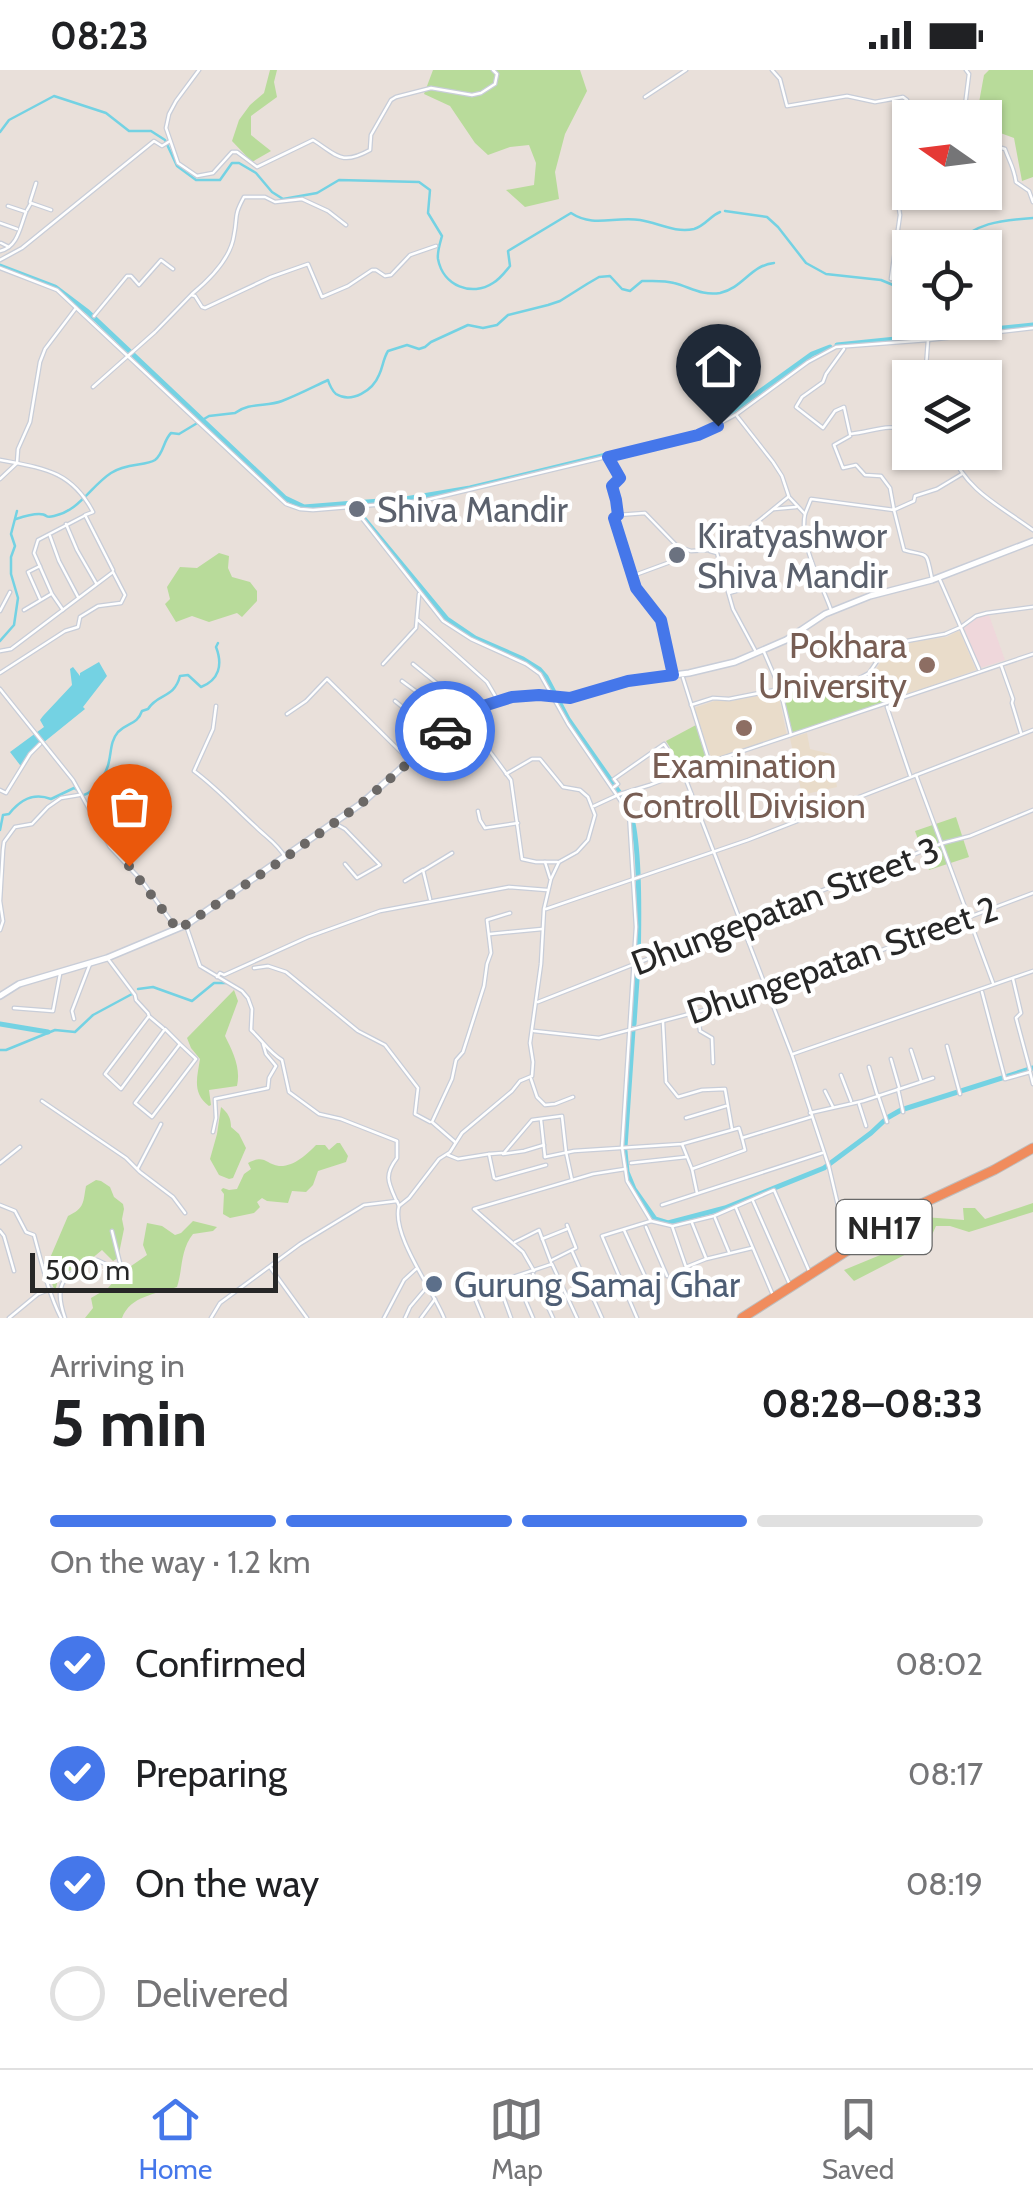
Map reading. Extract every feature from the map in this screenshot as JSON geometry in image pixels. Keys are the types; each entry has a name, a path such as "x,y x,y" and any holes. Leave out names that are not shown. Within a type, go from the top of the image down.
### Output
{"highway":[{"name":"NH17","path":"742,1318 917,1206 1033,1148"}],"main road":[{"path":"0,996 20,984 107,958 178,930 362,803 438,736 498,701 512,697 570,698 628,681 735,662 832,612 883,591 936,579 1033,541"}],"street":[{"path":"199,70 169,114 166,128 178,163 196,176 212,172 232,152 257,167 313,140 339,158 352,159 370,150 371,135 391,100 431,88 440,92 482,92 495,84 498,74 493,70"},
{"path":"646,97 686,70"},
{"path":"772,70 780,79 787,106 848,96 875,102 903,97 906,100 900,216 891,278"},
{"path":"965,100 969,74 966,70"},
{"path":"0,260 22,248 154,141 162,146 172,141"},
{"path":"1002,148 1014,166 1016,182 1029,191 1033,202"},
{"path":"0,251 14,244 36,183"},
{"path":"93,387 156,332 221,264 234,235 234,214 244,196 265,197 274,202 302,198 346,225"},
{"path":"30,203 51,210"},
{"path":"8,206 26,212"},
{"path":"0,223 19,229"},
{"path":"1,242 10,248"},
{"path":"191,296 205,308 308,264 322,297 372,270 385,276 391,274 410,256 436,246"},
{"path":"94,316 127,276 139,284 161,260 173,269"},
{"path":"0,268 56,290 130,353 286,504 300,509 422,501 698,435 836,347 928,340 927,360"},
{"path":"0,479 17,463 45,350 77,307"},
{"path":"1002,332 1033,328"},
{"path":"844,348 823,382 802,397 796,407 823,428 835,411 844,408 850,434"},
{"path":"736,414 805,514"},
{"path":"892,427 850,434 834,445 843,468 856,465 865,475 883,477 890,488 901,545 904,550 926,556 979,670"},
{"path":"608,457 620,478 612,486 617,534 636,588 661,620 673,675"},
{"path":"0,460 46,468 75,485 93,512 38,540 34,546 52,594 63,610"},
{"path":"960,470 980,494 1033,530"},
{"path":"832,612 806,548 803,519 811,499 894,510 962,474"},
{"path":"617,513 646,513 677,546 691,551 719,551 789,496"},
{"path":"352,506 443,621 540,674 556,696 568,724 629,814 636,879 635,964 622,1149 634,1195 652,1222"},
{"path":"772,509 798,507"},
{"path":"0,674 78,626 80,617 98,606 120,603 125,595 86,515"},
{"path":"66,524 96,584"},
{"path":"50,534 58,561 79,598"},
{"path":"634,575 673,562 670,540"},
{"path":"671,548 677,546"},
{"path":"719,551 738,620 780,689 791,736"},
{"path":"40,566 28,572 40,600"},
{"path":"0,651 11,649 114,572"},
{"path":"728,593 739,590"},
{"path":"0,612 10,592"},
{"path":"383,664 411,636 418,620 419,592"},
{"path":"24,610 52,594"},
{"path":"691,706 713,698 780,689 818,692 845,686 869,672 886,648 945,634 987,612 1033,606"},
{"path":"418,620 487,682 498,701"},
{"path":"592,807 710,762 1033,654"},
{"path":"413,664 466,707 483,742 506,774 511,780 522,859 559,862 588,840 595,815 580,790 563,787 540,759 532,759 506,774"},
{"path":"1000,664 1021,734"},
{"path":"682,674 710,762"},
{"path":"287,714 330,680 409,761"},
{"path":"402,680 428,701 450,728"},
{"path":"0,689 73,780 110,848 142,881 178,930"},
{"path":"395,700 438,736"},
{"path":"886,704 943,843 994,985"},
{"path":"216,706 213,729 194,771 275,842 285,858"},
{"path":"544,909 713,852 1033,730"},
{"path":"0,790 6,792 30,754 42,743"},
{"path":"613,788 618,784 614,779 664,744 683,772 792,1055 824,1152 848,1250"},
{"path":"0,930 4,842 15,827 32,824 61,798 82,794"},
{"path":"478,810 485,828 518,823"},
{"name":"Dhungepatan Street 3","path":"537,1003 1033,810"},
{"path":"335,823 380,865 357,878 345,864"},
{"path":"405,882 452,854"},
{"path":"545,862 551,879"},
{"path":"210,1318 220,1303 270,1266 364,1206 409,1198 462,1133 520,1081 530,1078 544,909 559,862"},
{"path":"422,870 430,900"},
{"path":"216,977 380,910 509,887 548,891"},
{"name":"Dhungepatan Street 2","path":"532,1030 599,1038 768,993 1033,893"},
{"path":"432,1122 452,1079 456,1060 463,1052 484,986 491,953 487,920 510,913"},
{"path":"186,925 200,966 248,998 251,1030 282,1060 289,1092 310,1108 397,1141 397,1158 388,1176 398,1203 398,1222 444,1318"},
{"path":"489,934 543,928"},
{"path":"107,958 149,1016 196,1058 152,1117 135,1103 180,1044"},
{"path":"74,1019 72,1011 90,963"},
{"path":"254,968 268,966 286,972 358,1030 384,1045 418,1088 415,1114 432,1122 456,1144"},
{"path":"792,1055 1033,971"},
{"path":"14,1008 53,1011 60,973"},
{"path":"1013,979 1022,1013 1016,1018 1033,1084"},
{"path":"981,989 1005,1079 1030,1072"},
{"path":"698,1012 700,1031 712,1038 712,1063"},
{"path":"149,1016 105,1074 121,1089 164,1029"},
{"path":"663,1021 666,1082 678,1097 724,1089 732,1130"},
{"path":"213,1132 215,1099 268,1088 276,1066 266,1054 262,1038"},
{"path":"947,1046 960,1094"},
{"path":"911,1050 921,1081"},
{"path":"891,1059 903,1112"},
{"path":"869,1067 887,1122"},
{"path":"841,1075 852,1103"},
{"path":"530,1078 537,1097 545,1105 574,1098"},
{"path":"742,1138 933,1078"},
{"path":"825,1090 833,1107"},
{"path":"42,1101 94,1134 173,1197 185,1213"},
{"path":"858,1102 866,1126"},
{"path":"686,1118 728,1106"},
{"path":"503,1154 532,1120 562,1116 573,1182"},
{"path":"542,1118 548,1173"},
{"path":"137,1169 161,1124"},
{"path":"544,1157 682,1144 740,1128 745,1150 692,1169"},
{"path":"682,1144 698,1195"},
{"path":"447,1154 458,1158 503,1154 544,1145"},
{"path":"0,1163 20,1147"},
{"path":"662,1206 824,1152"},
{"path":"489,1154 496,1179 546,1165"},
{"path":"631,1163 686,1157"},
{"path":"553,1318 523,1252 474,1209 593,1174 625,1169"},
{"path":"637,1318 602,1236 652,1222 672,1226 714,1216 774,1190 810,1275"},
{"path":"752,1199 791,1287"},
{"path":"0,1205 15,1211 26,1232 34,1235 45,1281 63,1318"},
{"path":"735,1207 774,1298"},
{"path":"714,1216 729,1254"},
{"path":"691,1222 706,1259"},
{"path":"645,1224 668,1276"},
{"path":"672,1226 686,1267 752,1248"},
{"path":"511,1318 497,1284 533,1271 576,1248 568,1227 542,1239"},
{"path":"624,1229 649,1285 628,1295"},
{"path":"514,1243 540,1230 578,1318"},
{"path":"0,1231 14,1271"},
{"path":"63,1318 59,1289 68,1276 97,1260 118,1270 121,1267 112,1231"},
{"path":"572,1251 602,1318"},
{"path":"270,1266 308,1318"},
{"path":"384,1318 404,1280 417,1268"},
{"path":"515,1276 533,1318"},
{"path":"405,1318 428,1286"},
{"path":"9,1318 38,1294 52,1289"},
{"path":"472,1291 483,1318"},
{"path":"421,1318 435,1299"}],"shaded area":[{"path":"989,615 1005,660 980,668 964,628"},
{"name":"Pokhara University","path":"958,631 976,670 887,702 875,671 888,650"},
{"name":"Examination Controll Division","path":"778,692 787,736 712,760 694,708 720,699 731,701"},
{"path":"807,733 810,749 831,754 837,787 802,795 790,738"}],"green space":[{"path":"270,70 277,70 277,97 251,116 251,135 271,151 252,162 232,141 239,120 264,93"},
{"path":"433,70 580,70 587,91 565,134 555,172 559,199 525,207 506,190 534,185 536,163 529,145 488,155 450,106 424,94"},
{"path":"989,70 1033,70 1033,177 1022,181 1014,138 1002,134 1002,100 979,100 984,75"},
{"path":"219,553 229,556 232,577 250,582 257,591 257,601 242,617 237,613 209,622 192,616 176,622 165,604 170,599 167,587 180,567 197,568"},
{"path":"875,671 887,702 792,734 783,692 831,692 855,684"},
{"path":"696,725 707,761 684,770 666,741"},
{"path":"956,817 969,857 929,870 915,831"},
{"path":"234,990 238,1001 225,1036 237,1066 237,1086 209,1090 209,1106 198,1090 200,1059 187,1038"},
{"path":"221,1107 246,1148 233,1178 229,1179 219,1175 210,1159"},
{"path":"337,1143 348,1156 346,1162 318,1171 306,1192 292,1191 288,1203 262,1198 254,1213 230,1218 223,1214 221,1190 237,1189 251,1169 248,1163 262,1159 285,1166 316,1145 325,1145 329,1150"},
{"path":"96,1180 110,1187 123,1204 124,1229 118,1258 113,1261 102,1250 84,1265 59,1275 55,1292 45,1263 68,1216 82,1204 86,1186"},
{"path":"1033,1203 1033,1212 969,1232 936,1226 931,1237 918,1248 854,1281 844,1270 921,1235 924,1217 964,1220 963,1208 975,1208 985,1219"},
{"path":"193,1221 217,1227 193,1234 189,1240 177,1287 137,1300 122,1318 85,1318 93,1308 91,1298 147,1255 143,1245 147,1223 162,1226 175,1235"}],"water":[{"path":"99,662 107,676 85,709 33,751 24,766 20,765 10,752 44,727 40,720 72,685 70,669 73,667 80,676"}],"waterway":[{"path":"0,132 9,120 54,96 106,113 129,131 151,131 165,140 177,166 196,180 220,180 232,163 239,163 256,173 283,199 317,193 339,180 419,182 430,190 428,213 442,236 438,256 441,268 452,282 468,289 496,281 510,266 508,251 571,213 588,220 631,219 687,230 698,228 720,212"},
{"path":"725,211 767,217 806,263 826,274 892,285"},
{"path":"974,230 1033,218"},
{"path":"16,519 63,513 111,473 155,460 171,433 179,434 209,416 276,403 328,380 336,394 355,396 376,381 388,351 407,345 419,349 468,325 497,325 508,315 560,301 599,277 610,276 622,289 630,291 642,281 658,281 714,294 774,263"},
{"path":"0,266 55,287 88,312 285,498 304,507 405,499 470,488 705,431 812,354 830,347"},
{"path":"837,345 1033,325"},
{"path":"355,504 447,619 475,638 539,669 568,719 626,802 637,855 638,962"},
{"path":"0,641 14,625 18,598 11,574 15,546 11,534 17,511"},
{"path":"84,795 106,772 118,732 170,692 180,676 188,675 201,687 216,676 218,643"},
{"path":"0,830 3,815 27,799 51,799 74,788 79,791"},
{"path":"634,1024 638,965"},
{"path":"138,989 153,987 192,1001 214,983 226,983"},
{"path":"0,1050 55,1030 75,1032 93,1015 132,994"},
{"path":"0,1024 48,1032"},
{"path":"625,1147 633,1030"},
{"path":"625,1151 634,1189 655,1219 668,1223 725,1208 824,1168 901,1110 1033,1068"}],"way so far":[{"path":"129,866 178,930 362,803 445,731"}],"place":[{"name":"Shiva Mandir","path":"357,509"},
{"name":"Kiratyashwor Shiva Mandir","path":"677,555"},
{"name":"Pokhara University","path":"927,665"},
{"name":"Examination Controll Division","path":"744,728"},
{"name":"Gurung Samaj Ghar","path":"434,1284"}],"route":[{"path":"445,731 477,708 512,697 570,698 628,681 673,675 661,620 636,588 617,534 614,516 618,515 618,507 612,486 620,478 608,457 670,443 718,426"}]}
